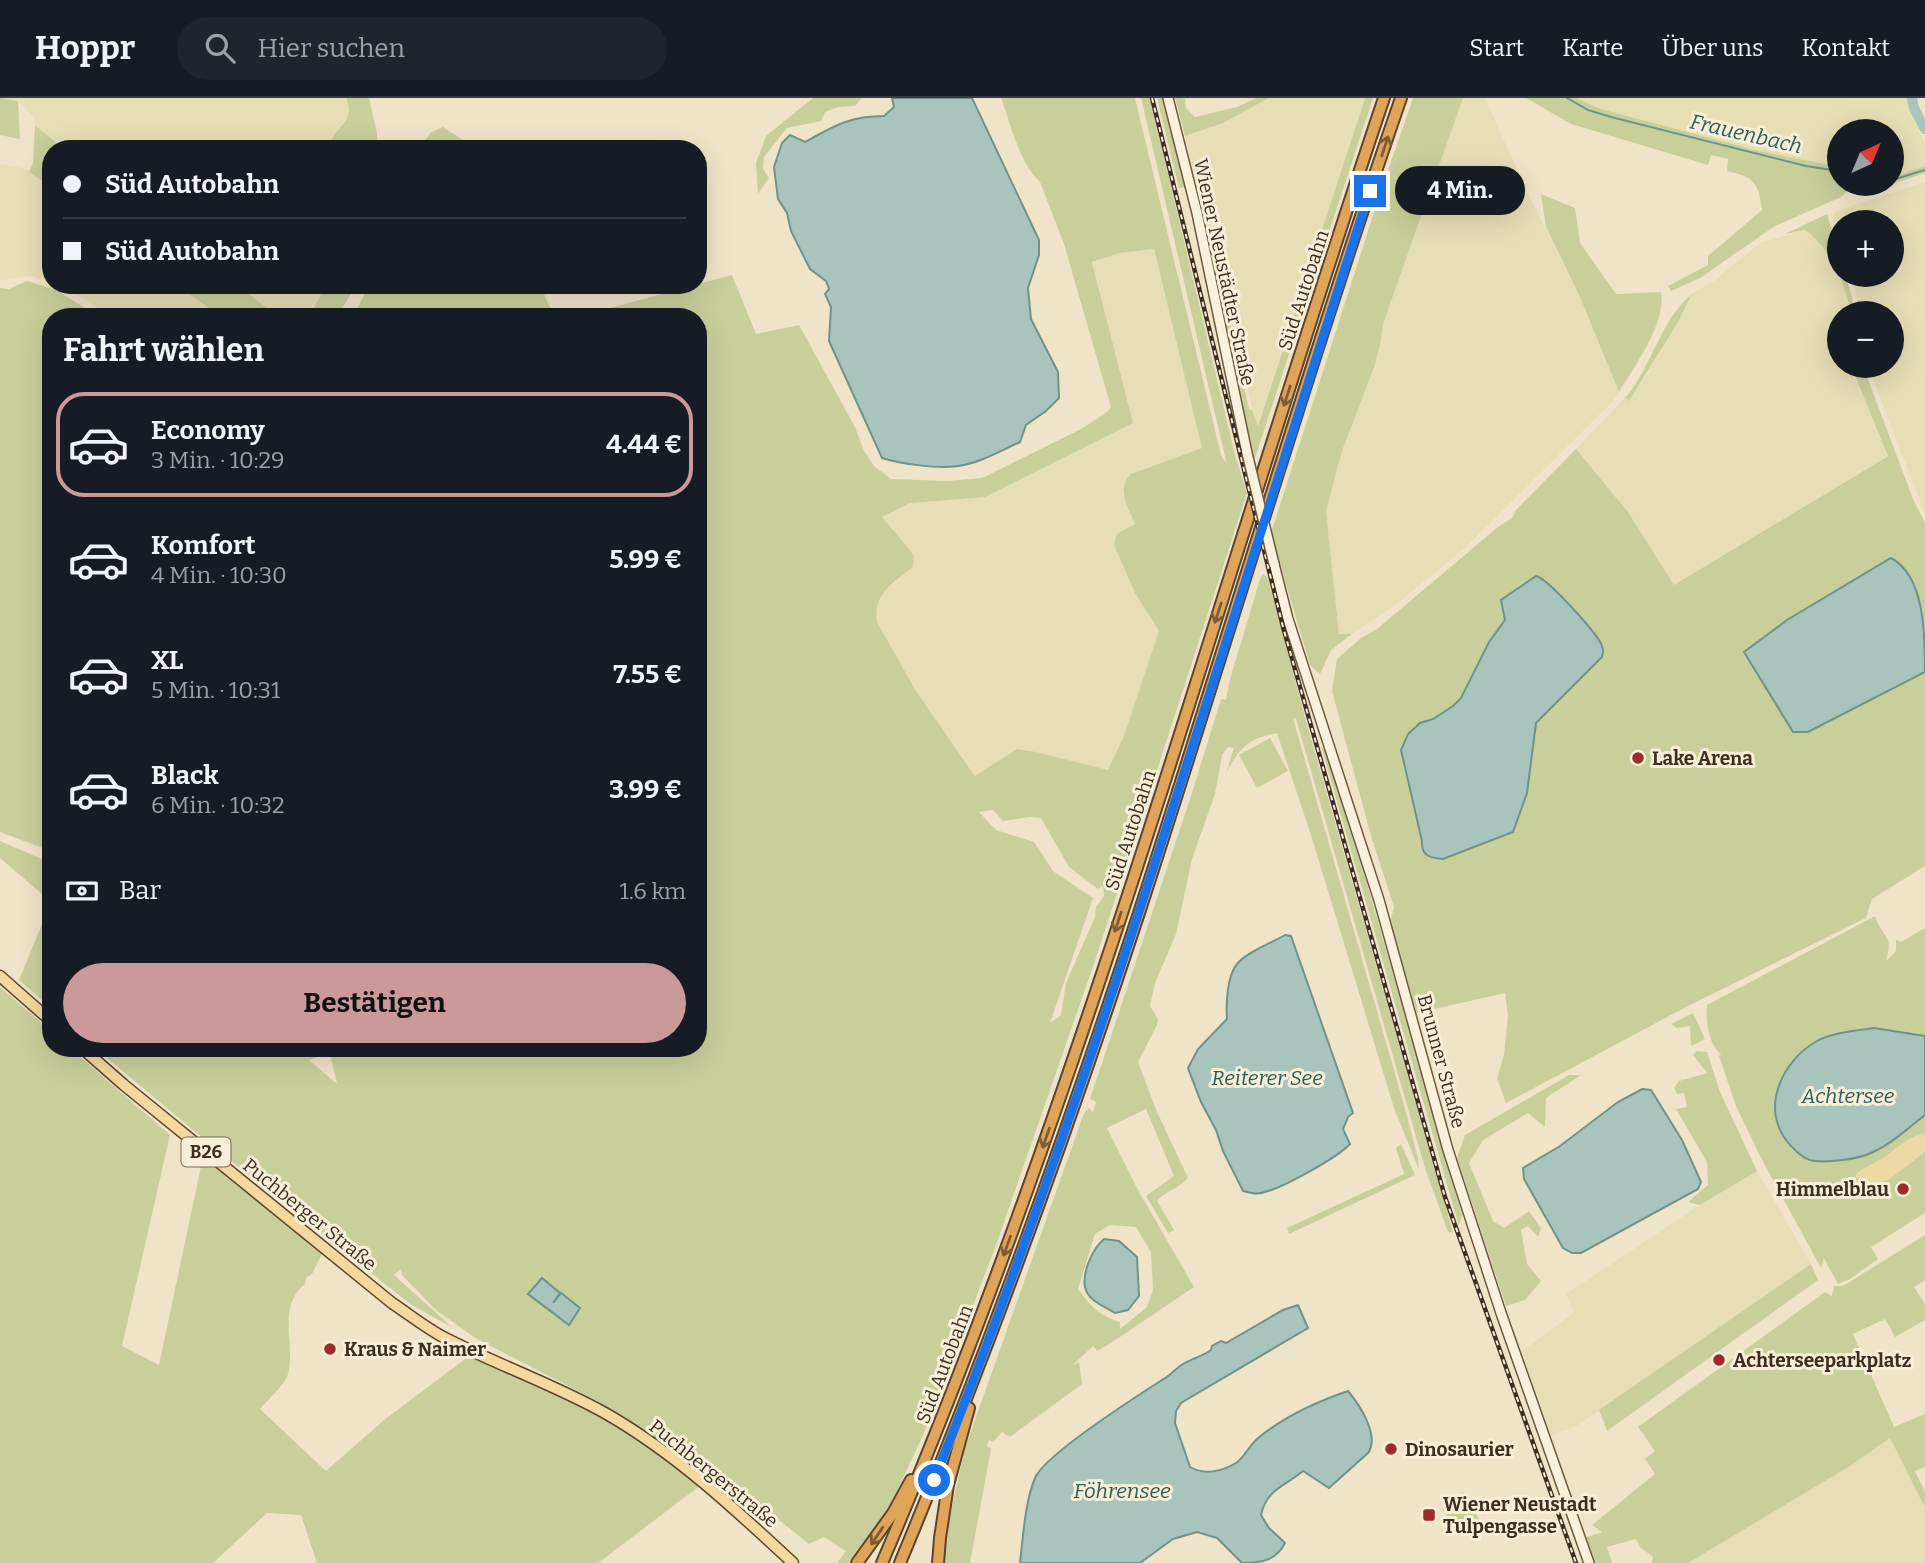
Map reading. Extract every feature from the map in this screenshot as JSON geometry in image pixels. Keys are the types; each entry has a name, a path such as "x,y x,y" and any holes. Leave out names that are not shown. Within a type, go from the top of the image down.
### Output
{"highway":[{"name":"Süd Autobahn","path":"882,1563 922,1468 1013,1230 1089,1012 1384,98"},
{"name":"Süd Autobahn","path":"900,1563 971,1388 1066,1129 1401,98"},
{"path":"938,1563 948,1485 968,1414 971,1388"},
{"path":"857,1563 893,1513 910,1481 922,1468"}],"main road":[{"name":"Wiener Neustädter Straße","path":"1168,98 1197,213 1247,453 1274,564"},
{"name":"Brunner Straße","path":"1274,564 1288,619 1379,900 1460,1190 1589,1563"},
{"path":"0,976 42,1013"},
{"name":"Puchberger Straße","path":"92,1057 124,1086 421,1324 448,1339 534,1377"},
{"name":"Puchbergerstraße","path":"534,1377 606,1414 673,1458 718,1494 793,1563"}],"shaded area":[{"path":"0,98 346,98 351,108 349,118 332,140 53,140 35,125 34,117 18,101"},
{"path":"1269,98 1365,98 1257,426 1216,261 1229,246 1227,242 1211,241 1185,136 1223,123"},
{"path":"1463,98 1485,98 1530,198 1580,297 1619,392 1464,549 1394,606 1352,634 1339,635 1326,512 1342,451 1375,365 1383,324"},
{"path":"1576,98 1907,98 1925,145 1925,166 1904,173 1904,119 1827,119 1827,166 1601,109"},
{"path":"0,164 22,168 42,179 42,279 30,276 0,281"},
{"path":"1925,182 1925,514 1873,378 1904,378 1904,301 1858,301 1854,287 1904,287 1904,210 1839,210 1882,196 1904,196 1904,189"},
{"path":"1805,230 1818,239 1827,255 1827,287 1844,287 1848,301 1827,301 1827,378 1856,378 1888,455 1674,585 1628,512 1576,449 1625,398 1629,400 1677,324 1692,294 1714,281 1760,243"},
{"path":"1154,249 1202,448 1131,474 1123,493 1135,524 1118,534 1114,545 1135,593 1159,631 1124,736 1108,771 1017,749 976,776 916,691 877,622 875,612 880,595 913,567 914,555 882,517 910,503 985,497 1133,423 1092,261 1119,253"},
{"path":"76,294 189,294 209,308 98,308"},
{"path":"249,294 321,294 314,308 267,308"},
{"path":"1757,1171 1811,1264 1578,1425 1550,1436 1519,1353 1574,1313 1566,1294 1700,1205"},
{"path":"1890,1438 1925,1508 1925,1563 1688,1563 1850,1466"}],"green space":[{"path":"0,98 18,101 20,139 0,135"},
{"path":"346,98 369,98 377,140 332,140 349,114"},
{"path":"813,98 862,98 855,106 838,107 825,112 821,121 787,128 764,157 763,169 769,178 758,194 756,163 766,136"},
{"path":"1001,98 1135,98 1221,455 1227,465 1141,98 1150,98 1235,455 1247,493 1096,958 995,1248 924,1433 896,1493 875,1530 848,1563 837,1563 846,1551 824,1537 809,1544 745,1493 740,1499 756,1522 703,1471 599,1402 477,1339 437,1311 402,1275 401,1269 394,1275 453,1328 410,1304 106,1057 318,1057 309,1060 337,1084 331,1057 707,1057 707,308 610,308 662,294 707,294 707,282 732,275 756,334 799,325 874,466 891,479 948,481 982,478 1081,429 1111,407 1064,244 1040,182 1026,164","holes":["1154,249 1202,448 1131,474 1124,486 1127,505 1135,524 1117,534 1114,545 1135,593 1159,631 1124,736 1108,770 1017,749 975,776 916,691 877,622 876,612 881,597 913,567 914,555 882,517 910,503 985,497 1133,423 1092,262 1119,253","993,810 1003,821 1041,818 1069,867 1098,889 1103,886 1104,896 1096,907 1095,917 1066,983 1061,1015 1050,1023 1093,898 1053,871 1034,842 996,830 979,812"]},
{"path":"1157,98 1163,98 1185,187 1179,188"},
{"path":"1175,98 1185,98 1186,108 1195,117 1237,107 1256,98 1269,98 1223,123 1185,136"},
{"path":"1365,98 1373,98 1254,461 1213,260 1220,251 1217,261 1249,409 1252,410 1258,426"},
{"path":"1413,98 1463,98 1383,324 1375,365 1342,451 1326,512 1339,634 1352,634 1331,650 1320,674 1310,665 1271,533"},
{"path":"1526,98 1576,98 1601,109 1759,151 1827,165 1827,196 1842,196 1775,226 1700,278 1671,291 1668,286 1708,265 1708,256 1762,210 1757,187 1749,179 1727,171 1728,159 1711,155 1708,165 1571,124"},
{"path":"35,125 53,140 42,140 42,181 29,172 33,163"},
{"path":"443,127 463,140 426,140 430,133"},
{"path":"1925,166 1925,173 1904,180 1904,173"},
{"path":"1541,194 1575,208 1580,243 1616,294 1661,292 1662,304 1654,330 1619,392 1580,297 1546,227"},
{"path":"1827,214 1827,253 1805,230 1785,234"},
{"path":"27,281 42,286 42,294 63,294 85,308 42,308 42,848 0,832 0,288 9,289"},
{"path":"1844,287 1849,287 1853,301 1848,301"},
{"path":"189,294 249,294 267,308 209,308"},
{"path":"321,294 351,294 342,308 314,308"},
{"path":"364,294 544,294 550,308 358,308"},
{"path":"1692,294 1677,324 1629,401 1625,398 1664,330"},
{"name":"Lake Arena","path":"1856,378 1868,378 1913,499 1925,523 1925,866 1872,899 1866,918 1686,1007 1506,1103 1497,1079 1504,1055 1508,1016 1505,993 1417,1013 1390,922 1394,907 1371,836 1332,691 1337,659 1513,517 1515,511 1576,449 1628,512 1674,585 1888,456"},
{"path":"1263,574 1268,578 1306,721 1453,1232 1448,1232 1425,1168 1296,719 1293,718 1404,1105 1419,1170 1394,1108 1277,733 1252,741 1236,757 1226,773 1234,748 1228,747 1222,755 1215,794 1192,859 1176,934 1155,983 1150,1006 1158,1019 1157,1025 1138,1062 1157,1112 1188,1178 1157,1201 1174,1230 1168,1233 1146,1196 1174,1176 1146,1109 1107,1128 1138,1190 1194,1287 1111,1343 1097,1351 1093,1346 1073,1365 1079,1362 1082,1384 1010,1437 1002,1432 993,1442 989,1440 987,1446 991,1449 970,1563 944,1563 946,1532 965,1448 1084,1113 1089,1108 1093,1112 1096,1102 1090,1099 1221,699 1226,700","holes":["1110,1225 1136,1227 1151,1252 1153,1290 1147,1307 1120,1329 1120,1322 1096,1310 1078,1289 1095,1234"]},
{"path":"1270,738 1288,771 1257,788 1239,755"},
{"path":"1321,746 1328,755 1346,810 1462,1215 1459,1226"},
{"path":"0,841 42,859 42,894 0,858"},
{"path":"1875,916 1888,940 1886,961 1896,951 1896,940 1901,942 1925,928 1925,1213 1871,1247 1878,1259 1850,1279 1838,1284 1824,1258 1821,1268 1736,1106 1719,1056 1721,1054 1713,1045 1709,1032 1707,1005"},
{"path":"42,924 42,1000 19,980"},
{"path":"0,987 42,1023 42,1057 80,1057 170,1135 122,1346 159,1365 203,1157 323,1252 312,1274 306,1278 305,1284 296,1293 291,1304 290,1362 287,1378 260,1409 326,1471 384,1420 469,1356 539,1386 619,1427 701,1485 598,1563 317,1563 301,1515 267,1513 213,1563 0,1563"},
{"path":"1693,1013 1705,1039 1691,1046 1690,1026 1677,1028 1671,1024"},
{"path":"1697,1051 1707,1052 1720,1092 1757,1171 1700,1205 1688,1202 1708,1185 1707,1162 1676,1109 1687,1107 1684,1093 1677,1094 1674,1088 1679,1081 1707,1073 1693,1055"},
{"path":"1569,1075 1581,1075 1546,1098 1545,1127 1528,1113 1483,1140 1469,1163 1493,1221 1504,1228 1529,1211 1541,1228 1538,1237 1528,1226 1521,1230 1527,1264 1541,1281 1525,1300 1506,1306 1457,1158 1465,1135"},
{"path":"1401,1144 1415,1175 1289,1234 1287,1228 1404,1174 1396,1148"},
{"path":"1925,1235 1925,1280 1914,1287 1925,1304 1925,1320 1895,1337 1885,1319 1853,1334 1894,1427 1925,1414 1925,1467 1915,1471 1925,1492 1925,1508 1890,1438 1850,1466 1688,1563 1652,1563 1653,1557 1640,1547 1636,1539 1607,1547 1612,1563 1592,1563 1584,1538 1602,1532 1592,1525 1655,1474 1645,1459 1655,1451 1638,1427 1825,1292 1832,1296 1834,1286 1843,1286"},
{"path":"1811,1264 1818,1280 1607,1431 1599,1410"},
{"path":"1463,1492 1482,1524 1465,1533 1459,1531 1442,1509"}],"sand":[{"path":"1925,1134 1925,1152 1890,1179 1867,1186 1855,1176 1906,1141"}],"water":[{"path":"892,98 972,98 1039,240 1039,255 1028,288 1031,319 1058,372 1059,398 1026,425 1020,442 974,462 950,467 909,464 882,458 829,341 831,307 825,294 829,289 826,281 810,269 791,231 787,213 778,199 774,167 782,143 790,135 805,142 852,120 884,116 894,107"},
{"path":"1891,558 1911,578 1917,592 1923,624 1925,672 1808,732 1793,732 1744,652 1787,620"},
{"path":"1536,576 1561,596 1592,630 1602,646 1602,657 1536,723 1527,793 1513,832 1443,859 1430,857 1423,850 1401,750 1408,734 1420,723 1433,719 1461,698 1489,642 1505,620 1501,600"},
{"name":"Reiterer See","path":"1285,935 1291,936 1353,1113 1348,1117 1343,1129 1350,1144 1334,1157 1297,1178 1274,1189 1254,1193 1243,1191 1188,1068 1198,1049 1227,1019 1229,983 1237,964"},
{"name":"Achtersee","path":"1874,1028 1925,1036 1925,1115 1887,1145 1865,1155 1826,1162 1807,1159 1791,1146 1779,1126 1776,1098 1779,1084 1794,1060 1817,1041 1838,1034"},
{"path":"1642,1089 1651,1090 1682,1140 1701,1182 1698,1189 1581,1253 1572,1253 1563,1248 1524,1179 1523,1168 1560,1146 1618,1102"},
{"path":"1104,1239 1119,1241 1137,1257 1139,1296 1128,1310 1115,1313 1093,1300 1085,1288 1088,1265"},
{"path":"542,1278 560,1293 553,1303 561,1293 580,1308 569,1325 528,1294"},
{"name":"Föhrensee","path":"1298,1305 1308,1328 1181,1403 1176,1411 1175,1423 1190,1467 1213,1471 1236,1463 1257,1439 1278,1424 1300,1411 1348,1391 1370,1428 1369,1452 1329,1488 1303,1471 1272,1494 1261,1515 1269,1528 1285,1543 1277,1554 1261,1561 1242,1563 1217,1538 1197,1532 1173,1539 1140,1563 1020,1563 1029,1498 1035,1478 1042,1468 1092,1427 1183,1364 1205,1354 1221,1341 1226,1343 1283,1310"}],"waterway":[{"name":"Frauenbach","path":"1567,98 1588,110 1611,117 1827,169"},
{"path":"1912,98 1925,129"},
{"name":"Frauenbach","path":"1904,176 1925,170"}],"railway":[{"path":"1152,98 1283,627 1445,1197 1576,1563"}],"place":[{"name":"Lake Arena","path":"1638,758"},
{"name":"Himmelblau","path":"1903,1189"},
{"name":"Kraus & Naimer","path":"330,1349"},
{"name":"Achterseeparkplatz","path":"1719,1360"},
{"name":"Dinosaurier","path":"1391,1449"},
{"name":"Wiener Neustadt Tulpengasse","path":"1429,1515"}],"route":[{"path":"934,1480 984,1356 1103,1021 1370,191"}]}
